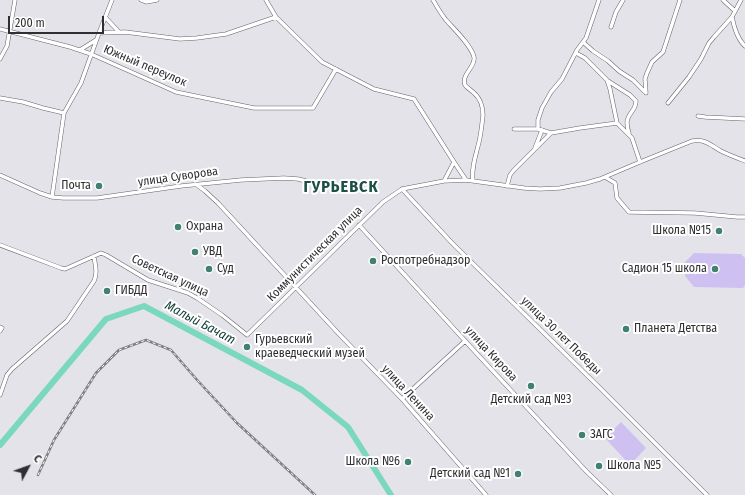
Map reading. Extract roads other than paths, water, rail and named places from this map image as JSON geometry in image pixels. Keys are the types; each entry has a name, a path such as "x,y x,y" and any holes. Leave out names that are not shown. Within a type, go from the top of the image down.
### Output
{"street":[{"path":"0,59 7,46 15,0"},
{"path":"52,197 64,113 81,83 112,0"},
{"path":"141,0 146,2 157,0"},
{"path":"266,0 276,16 322,62 374,89 414,99 466,180"},
{"path":"433,0 474,56 474,62 465,78 465,82 466,85 478,97 483,114 480,140 474,161 472,176 473,181"},
{"path":"534,150 540,129 538,120 542,108 551,92 562,79 586,38 599,0"},
{"path":"610,27 616,12 624,0"},
{"path":"583,42 592,51 633,80 646,93 645,79 647,73 652,62 663,52 680,0"},
{"path":"723,0 735,11"},
{"path":"668,103 689,77 714,37 732,17 741,0"},
{"path":"99,33 120,32 180,39 197,38 226,34 276,16"},
{"path":"105,17 120,32"},
{"path":"732,17 740,41 745,46"},
{"path":"0,29 91,54"},
{"path":"80,50 96,40"},
{"path":"576,53 588,61 607,80 630,95 636,101 636,105 627,122 629,134"},
{"name":"Южный переулок","path":"91,54 176,92 254,108 313,108 336,69"},
{"path":"607,80 617,123 633,140 640,162"},
{"path":"0,98 23,102 64,113"},
{"path":"698,116 745,119"},
{"path":"507,186 512,173 551,134 617,123"},
{"path":"514,128 540,129 551,134"},
{"name":"Коммунистическая улица","path":"247,335 383,202 402,189 444,181 466,180 540,189 586,183 605,177 692,141 698,140 707,142 722,152 745,161"},
{"path":"444,181 454,162"},
{"name":"улица Суворова","path":"0,175 32,190 52,197 97,198 232,180 267,178 298,179 306,181"},
{"path":"605,177 615,183 617,198 629,212 695,213 745,217"},
{"name":"улица Ленина","path":"197,185 218,203 338,334 402,399 486,495"},
{"name":"улица 30 лет Победы","path":"402,189 452,243 707,495"},
{"name":"улица Кирова","path":"359,225 609,495"},
{"path":"0,245 61,268 68,268 94,256 96,270 94,281 67,321 12,369 7,375 0,395"},
{"name":"Советская улица","path":"94,256 101,253 148,280 188,293 222,315 247,335"},
{"path":"402,399 465,341"}],"waterway":[{"name":"Малый Бачат","path":"0,445 106,319 144,306 302,390 348,427 391,495"}],"railway":[{"path":"38,475 54,440 96,373 119,350 146,340 171,350 237,423 315,495"}],"place":[{"name":"Почта","path":"99,186"},
{"name":"Охрана","path":"178,227"},
{"name":"Школа №15","path":"719,231"},
{"name":"УВД","path":"195,252"},
{"name":"Роспотребнадзор","path":"373,261"},
{"name":"Суд","path":"209,269"},
{"name":"Садион 15 школа","path":"715,269"},
{"name":"ГИБДД","path":"107,291"},
{"name":"Планета Детства","path":"626,329"},
{"name":"Гурьевский краеведческий музей","path":"247,347"},
{"name":"Детский сад №3","path":"531,386"},
{"name":"ЗАГС","path":"582,435"},
{"name":"Школа №6","path":"408,462"},
{"name":"Школа №5","path":"599,466"},
{"name":"Детский сад №1","path":"518,474"}],"district":[{"name":"ГУРЬЕВСК","path":"341,188"}]}
